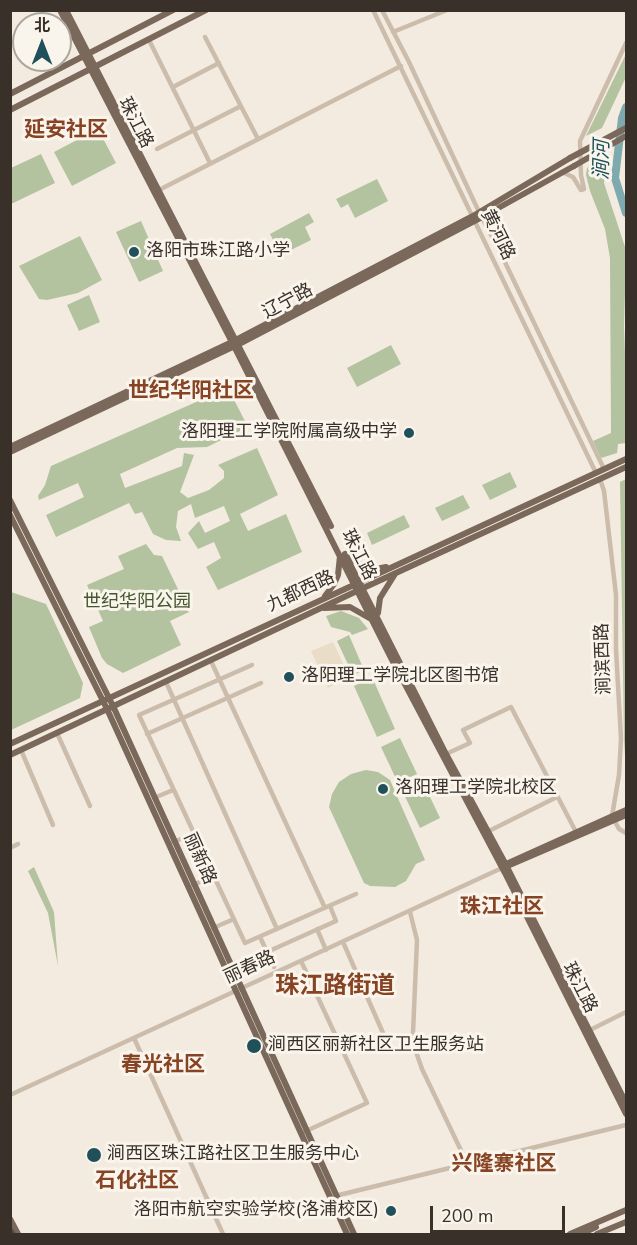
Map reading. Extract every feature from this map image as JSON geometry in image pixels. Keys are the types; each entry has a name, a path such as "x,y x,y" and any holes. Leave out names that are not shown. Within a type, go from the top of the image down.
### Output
{"main road":[{"name":"珠江路","path":"60,10 159,190 341,552 446,754 489,831 627,1114"},
{"name":"珠江路","path":"66,10 86,55"},
{"path":"10,94 173,10"},
{"path":"10,110 206,10"},
{"name":"珠江路","path":"93,68 236,343"},
{"name":"辽宁路","path":"477,216 570,158 627,128"},
{"name":"辽宁路","path":"10,452 236,343 627,136"},
{"name":"辽宁路","path":"10,447 236,343"},
{"name":"九都西路","path":"10,744 627,459"},
{"name":"九都西路","path":"10,755 361,589 627,467"},
{"name":"丽新路","path":"10,500 106,700"},
{"name":"丽新路","path":"10,515 110,708 333,1197 354,1234"},
{"path":"341,552 363,566 376,569 395,565"},
{"path":"320,600 334,584 341,552"},
{"path":"321,608 350,607 376,619 380,597 396,573"},
{"name":"珠江路","path":"376,619 627,1103"},
{"name":"丽春路","path":"505,866 614,818 627,810"},
{"name":"丽春路","path":"505,866 576,832 627,815"},
{"name":"丽新路","path":"333,1197 346,1234"},
{"path":"584,1233 627,1211"},
{"path":"570,1234 627,1211"},
{"path":"10,1219 18,1234"},
{"path":"597,1234 627,1223"},
{"path":"608,1234 627,1223"}],"street":[{"name":"黄河路","path":"373,10 477,216 502,256 604,469"},
{"name":"黄河路","path":"382,10 409,62 477,216 596,473"},
{"path":"393,32 447,10"},
{"path":"205,37 258,139"},
{"path":"148,40 210,164"},
{"path":"562,172 573,177 581,190 584,189 581,175 580,141 627,44"},
{"path":"159,190 409,62"},
{"path":"173,87 219,63"},
{"path":"157,149 241,106"},
{"name":"涧滨西路","path":"600,479 604,491 616,595 616,649 621,739 614,818"},
{"path":"211,661 327,907 336,921 267,952"},
{"path":"252,665 139,716 147,734 245,944 356,894"},
{"path":"166,682 277,929"},
{"path":"147,734 261,683"},
{"path":"446,754 470,743 463,730 511,707 576,832"},
{"path":"57,733 90,806"},
{"path":"21,750 54,825"},
{"path":"152,799 173,790"},
{"path":"489,831 557,796"},
{"path":"614,818 619,829 627,833"},
{"path":"171,842 194,834"},
{"path":"10,848 18,844"},
{"name":"丽春路","path":"10,1095 410,912 505,866"},
{"path":"191,886 213,876"},
{"path":"410,912 417,940 414,1046 422,1069 467,1163"},
{"path":"210,929 234,919"},
{"path":"317,929 326,950"},
{"path":"261,937 274,967"},
{"path":"343,942 383,1033"},
{"path":"301,961 367,1103 303,1132"},
{"path":"590,1030 627,1012"},
{"path":"134,1038 223,1234"},
{"path":"333,1197 627,1125"}],"green space":[{"path":"626,54 626,77 602,128 586,136"},
{"path":"98,129 116,163 72,186 54,152"},
{"path":"41,154 55,183 11,204 11,168"},
{"path":"607,156 604,183 625,247 626,259 624,326 626,443 618,444 617,453 601,458 593,441 611,433 610,258 605,229 586,175 587,168"},
{"path":"377,179 388,201 355,218 348,204 341,208 336,199"},
{"path":"309,213 314,222 305,227 311,240 281,255 270,234"},
{"path":"141,221 163,271 139,282 116,232"},
{"path":"80,236 102,280 78,293 47,300 39,299 19,266"},
{"path":"89,295 100,322 79,331 67,305"},
{"path":"391,345 401,364 357,387 347,368"},
{"path":"228,388 248,427 207,447 177,448 120,474 125,488 182,466 184,453 194,455 180,492 188,498 209,490 224,478 224,471 218,465 257,448 278,495 240,514 248,531 286,514 302,552 218,590 206,567 221,558 214,542 198,549 188,533 199,521 205,533 230,521 224,506 195,518 191,504 178,511 176,527 181,541 166,540 153,534 142,512 135,514 129,503 56,537 46,515 84,497 78,483 39,500 38,496 45,485 51,466"},
{"path":"510,472 517,487 490,500 482,485"},
{"path":"626,479 626,771 620,482"},
{"path":"463,495 470,508 442,521 435,508"},
{"path":"404,515 410,527 372,545 367,533"},
{"name":"世纪华阳公园","path":"146,544 154,555 162,556 189,612 170,621 181,645 123,673 107,664 102,658 89,627 103,621 87,585 124,569 118,556"},
{"path":"11,592 46,604 83,683 80,698 11,730"},
{"path":"341,611 359,618 368,629 352,635 350,632 331,627 326,616"},
{"path":"349,635 364,670 353,675 337,641"},
{"path":"372,677 395,729 377,737 354,686"},
{"path":"400,738 417,774 398,783 381,747"},
{"path":"366,770 378,772 390,780 425,860 416,864 406,881 395,887 370,886 364,883 329,807 332,794 339,782 351,774"},
{"path":"420,776 440,818 420,828 400,786"},
{"path":"34,867 54,912 58,966 48,913 28,871"}],"shaded area":[{"path":"333,642 350,678 328,688 311,651"}],"waterway":[{"path":"621,10 626,12"},
{"name":"涧河","path":"626,107 622,118 615,178 626,213"}],"place":[{"name":"洛阳市珠江路小学","path":"134,252"},
{"name":"洛阳理工学院附属高级中学","path":"409,433"},
{"name":"洛阳理工学院北区图书馆","path":"289,677"},
{"name":"洛阳理工学院北校区","path":"383,789"},
{"name":"涧西区丽新社区卫生服务站","path":"254,1046"},
{"name":"涧西区珠江路社区卫生服务中心","path":"94,1155"},
{"name":"洛阳市航空实验学校(洛浦校区)","path":"391,1211"}],"district":[{"name":"延安社区","path":"66,131"},
{"name":"世纪华阳社区","path":"191,392"},
{"name":"珠江社区","path":"502,908"},
{"name":"珠江路街道","path":"335,987"},
{"name":"春光社区","path":"163,1066"},
{"name":"兴隆寨社区","path":"504,1165"},
{"name":"石化社区","path":"137,1182"}]}
